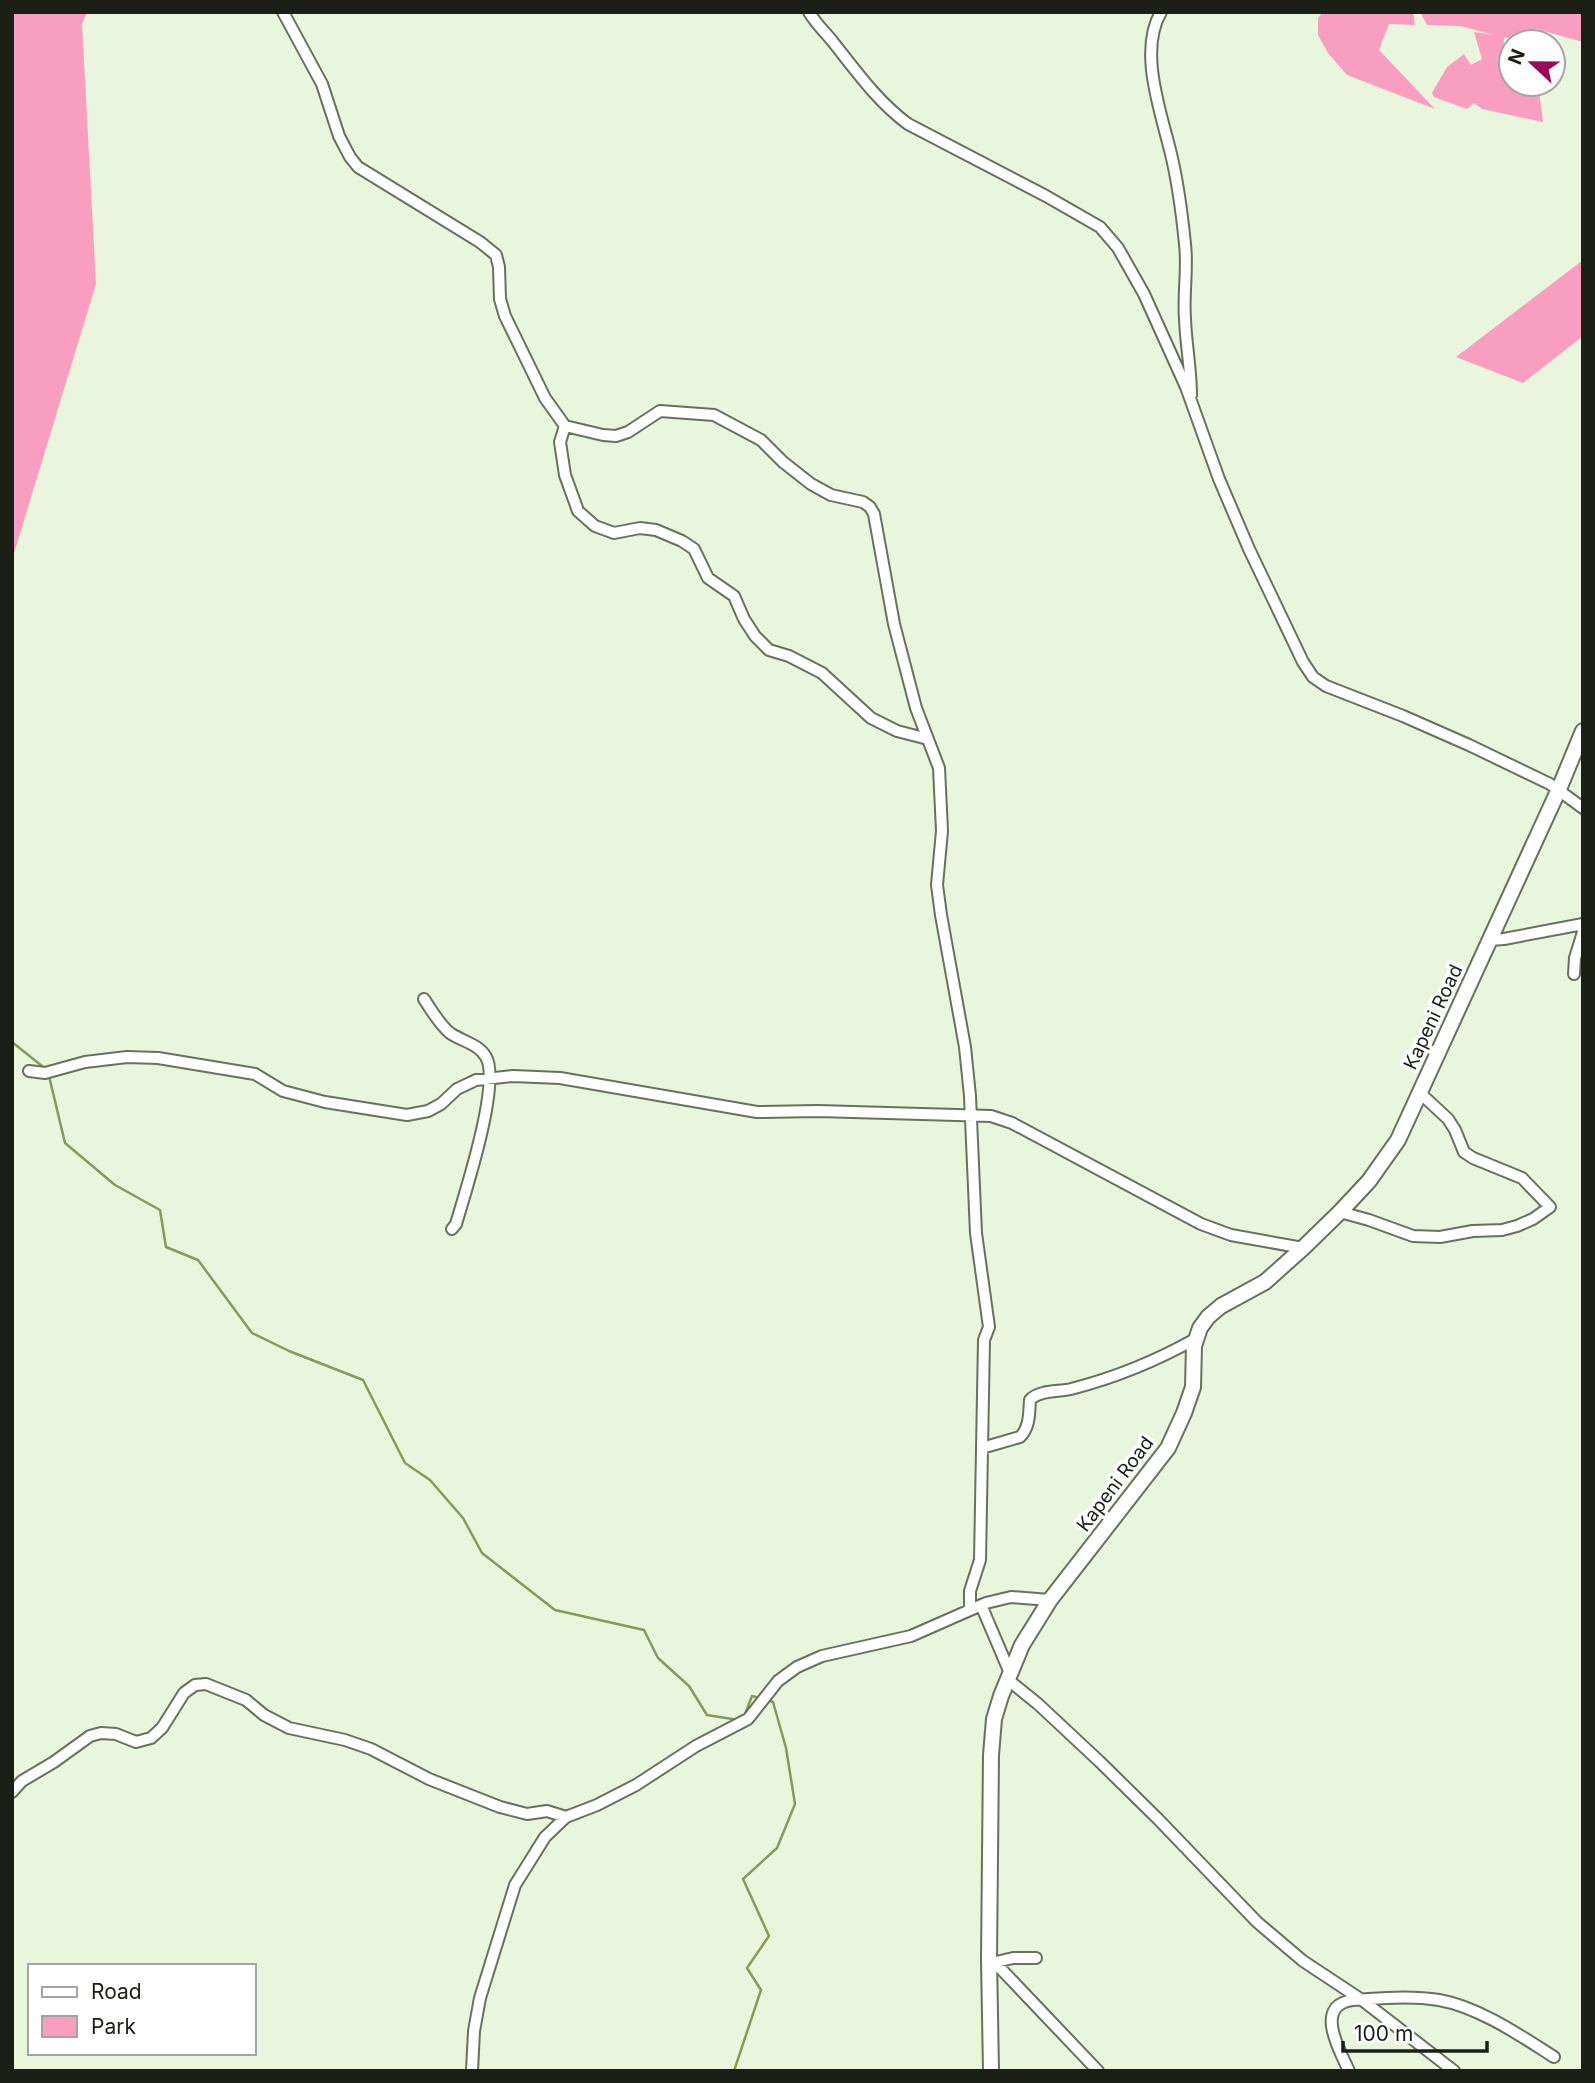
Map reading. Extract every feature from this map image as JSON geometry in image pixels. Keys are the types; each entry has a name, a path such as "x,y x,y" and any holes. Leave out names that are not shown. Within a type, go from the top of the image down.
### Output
{"main road":[{"name":"Kapeni Road","path":"991,2071 991,1755 994,1719 1021,1646 1050,1600 1168,1448 1193,1387 1194,1346 1208,1317 1221,1306 1265,1282 1303,1248 1369,1181 1398,1140 1583,731"}],"street":[{"path":"283,12 322,84 340,136 358,167 480,242 496,255 500,299 505,316 545,398 565,426 616,436 628,432 660,411 714,415 761,440 783,462 821,490 841,498 857,500 868,506 876,522 894,624 916,708 939,768 942,831 937,886 970,1096 976,1233 989,1326 984,1340 980,1560 970,1591 970,1610"},
{"path":"809,12 815,23 891,112 908,124 1100,227 1118,248 1144,294 1191,401 1219,479 1249,549 1303,662 1313,677 1326,686 1469,745 1559,789 1578,806 1583,821"},
{"path":"1161,12 1152,34 1151,61 1174,170 1185,246 1185,319 1191,401"},
{"path":"565,426 560,442 565,475 578,511 595,526 614,533 640,528 656,530 694,548 708,578 734,596 755,636 769,650 789,656 822,673 871,718 897,731 928,739"},
{"path":"1489,940 1583,924"},
{"path":"1574,974 1575,958 1583,932"},
{"path":"424,999 443,1026 486,1057 491,1077 475,1154 456,1224 452,1229"},
{"path":"29,1071 45,1073 85,1062 127,1056 158,1058 256,1074 283,1091 325,1102 407,1115 428,1111 441,1104 457,1089 476,1080 513,1076 560,1078 757,1112 990,1116 1012,1123 1201,1224 1231,1235 1303,1248"},
{"path":"1340,1212 1413,1236 1440,1237 1517,1226 1550,1207 1522,1178 1464,1152 1448,1119 1419,1092"},
{"path":"982,1448 1024,1434 1030,1400 1035,1395 1070,1389 1126,1370 1168,1354 1197,1338"},
{"path":"472,2071 474,2031 480,1998 515,1885 545,1837 566,1817 636,1785 696,1746 748,1719 778,1681 797,1667 822,1656 911,1636 981,1605 1011,1597 1050,1600"},
{"path":"981,1605 1008,1676 1158,1819 1257,1922 1303,1961 1362,2000 1454,2071"},
{"path":"12,1791 22,1781 54,1762 90,1735 116,1734 136,1742 151,1738 162,1728 184,1693 195,1685 206,1684 246,1700 289,1728 345,1740 371,1749 429,1779 500,1807 527,1814 547,1811 566,1817"},
{"path":"990,1961 1036,1958"},
{"path":"990,1961 1002,1970 1098,2071"},
{"path":"1349,2071 1331,2026 1337,2007 1346,2001 1404,1996 1441,2000 1464,2007 1501,2025 1554,2057"}],"green space":[{"path":"12,12 87,12 82,24 96,284 12,560"},
{"path":"1323,12 1413,12 1415,25 1389,24 1379,50 1435,109 1347,75 1328,53 1318,35 1318,18"},
{"path":"1420,12 1583,12 1583,42 1567,38 1567,28 1497,28 1497,98 1540,98 1543,122 1482,109 1474,103 1467,109 1434,97 1432,93 1447,67 1464,54 1471,65 1482,59 1474,32 1494,35 1461,26 1427,25"},
{"path":"1583,260 1583,336 1523,383 1456,357"}],"waterway":[{"path":"12,1042 47,1070"},
{"path":"49,1076 65,1143 115,1185 160,1210 166,1247 198,1260 252,1333 289,1351 363,1380 405,1463 430,1480 463,1518 482,1553 555,1610 644,1630 658,1658 689,1686 707,1715 739,1720"},
{"path":"744,1717 752,1696 760,1698"},
{"path":"734,2071 761,1990 747,1968 769,1936 743,1879 777,1848 795,1804 786,1748 773,1702 767,1700"}]}
